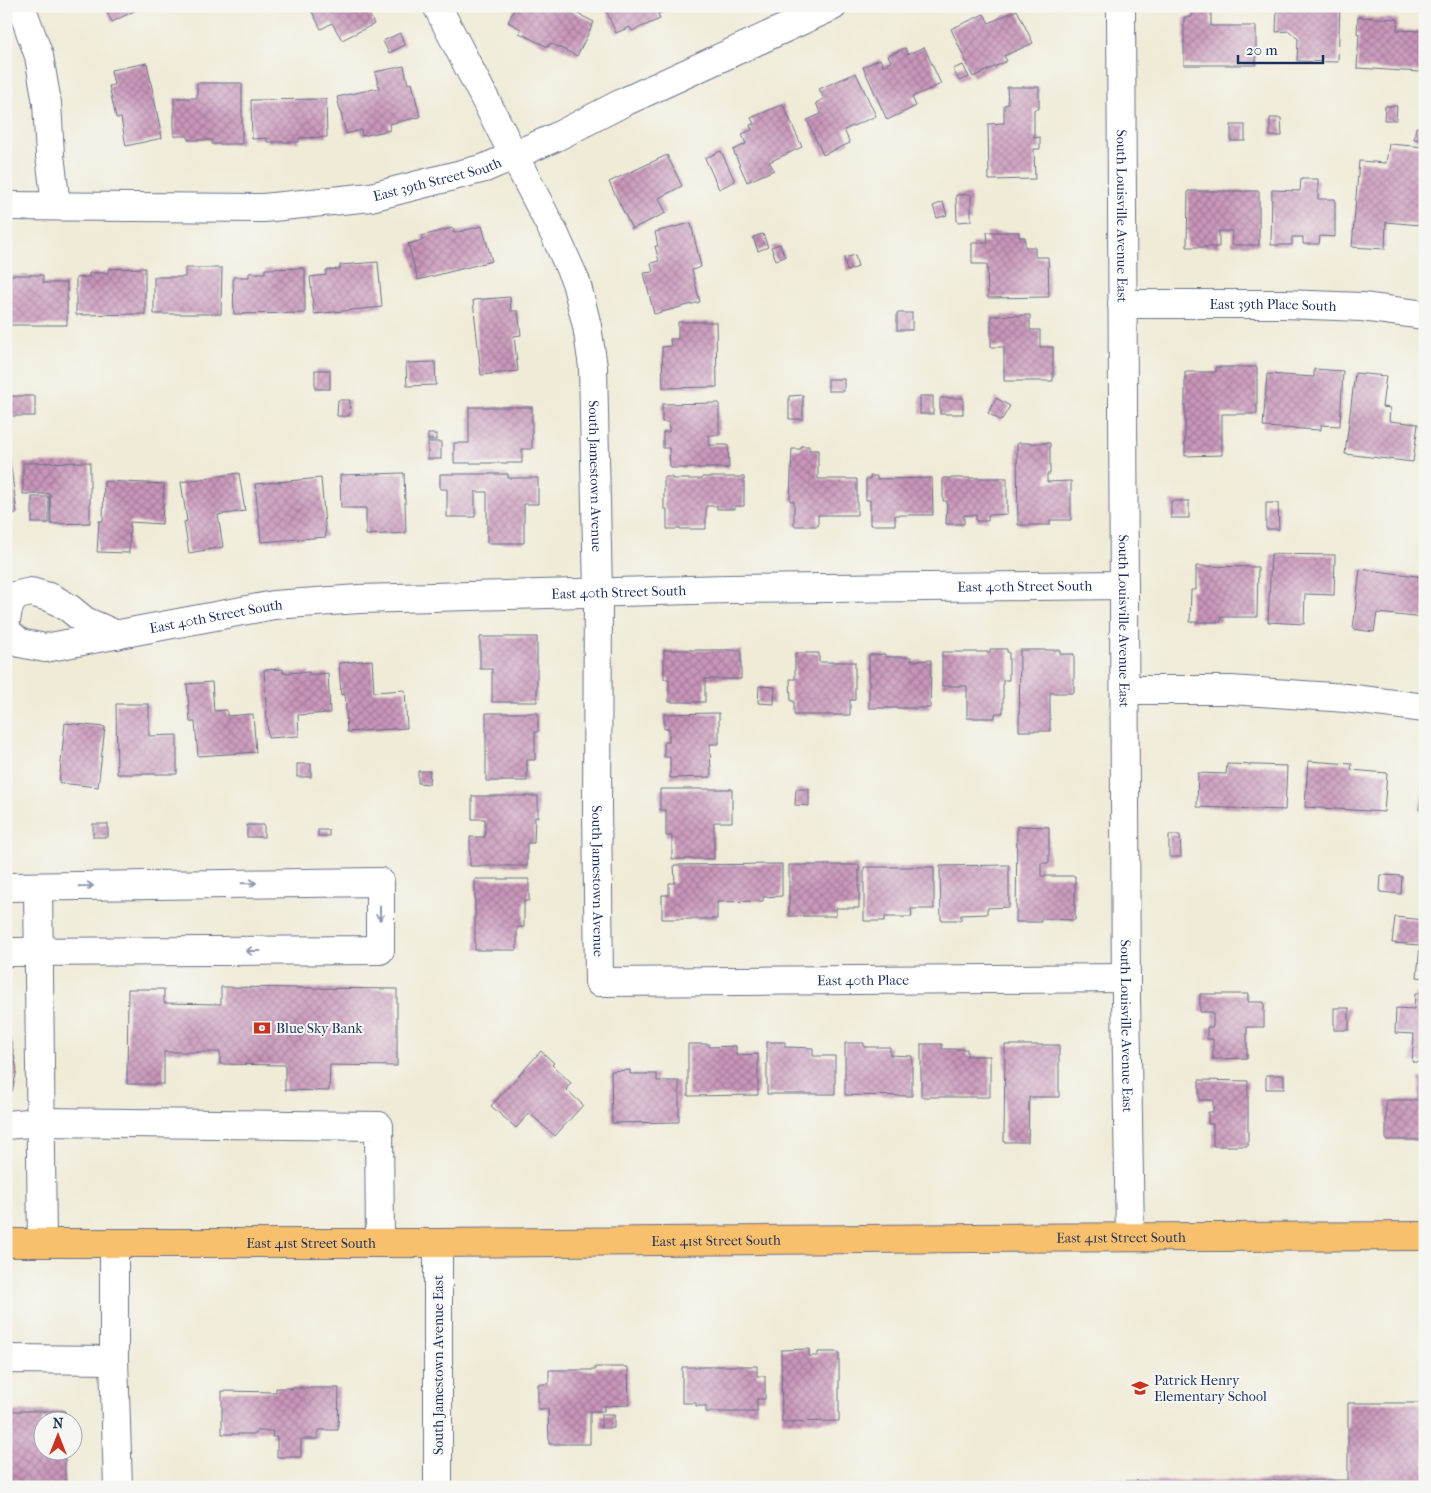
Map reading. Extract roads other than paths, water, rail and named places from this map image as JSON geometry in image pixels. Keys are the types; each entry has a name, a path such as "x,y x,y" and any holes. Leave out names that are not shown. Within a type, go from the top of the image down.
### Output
{"main road":[{"name":"East 41st Street South","path":"6,1243 438,1243 1425,1236"}],"street":[{"path":"21,6 39,56 47,102 50,155 56,205"},
{"name":"South Jamestown Avenue","path":"437,6 559,243 576,282 588,326 593,367 598,593 597,806 599,982"},
{"name":"East 39th Street South","path":"6,206 263,208 371,197 485,168 556,137 624,102 833,6"},
{"name":"South Louisville Avenue East","path":"1121,6 1126,978 1130,1237"},
{"name":"East 39th Place South","path":"1122,304 1323,305 1362,307 1425,315"},
{"name":"East 40th Street South","path":"6,631 20,643 45,648 274,606 359,599 728,589 1124,585"},
{"path":"6,621 8,609 14,596 32,592 52,598 69,608 85,621 117,635"},
{"path":"1125,690 1239,691 1356,699 1425,708"},
{"path":"6,887 380,882 380,950 6,952"},
{"path":"38,887 42,1243"},
{"name":"East 40th Place","path":"599,982 1126,978"},
{"path":"6,1125 40,1122 379,1126 380,1243"},
{"path":"114,1243 114,1360 118,1487"},
{"name":"South Jamestown Avenue East","path":"438,1243 438,1487"},
{"path":"6,1359 114,1360"}],"place":[{"name":"Blue Sky Bank","path":"262,1028"},
{"name":"Patrick Henry Elementary School","path":"1140,1388"}]}
